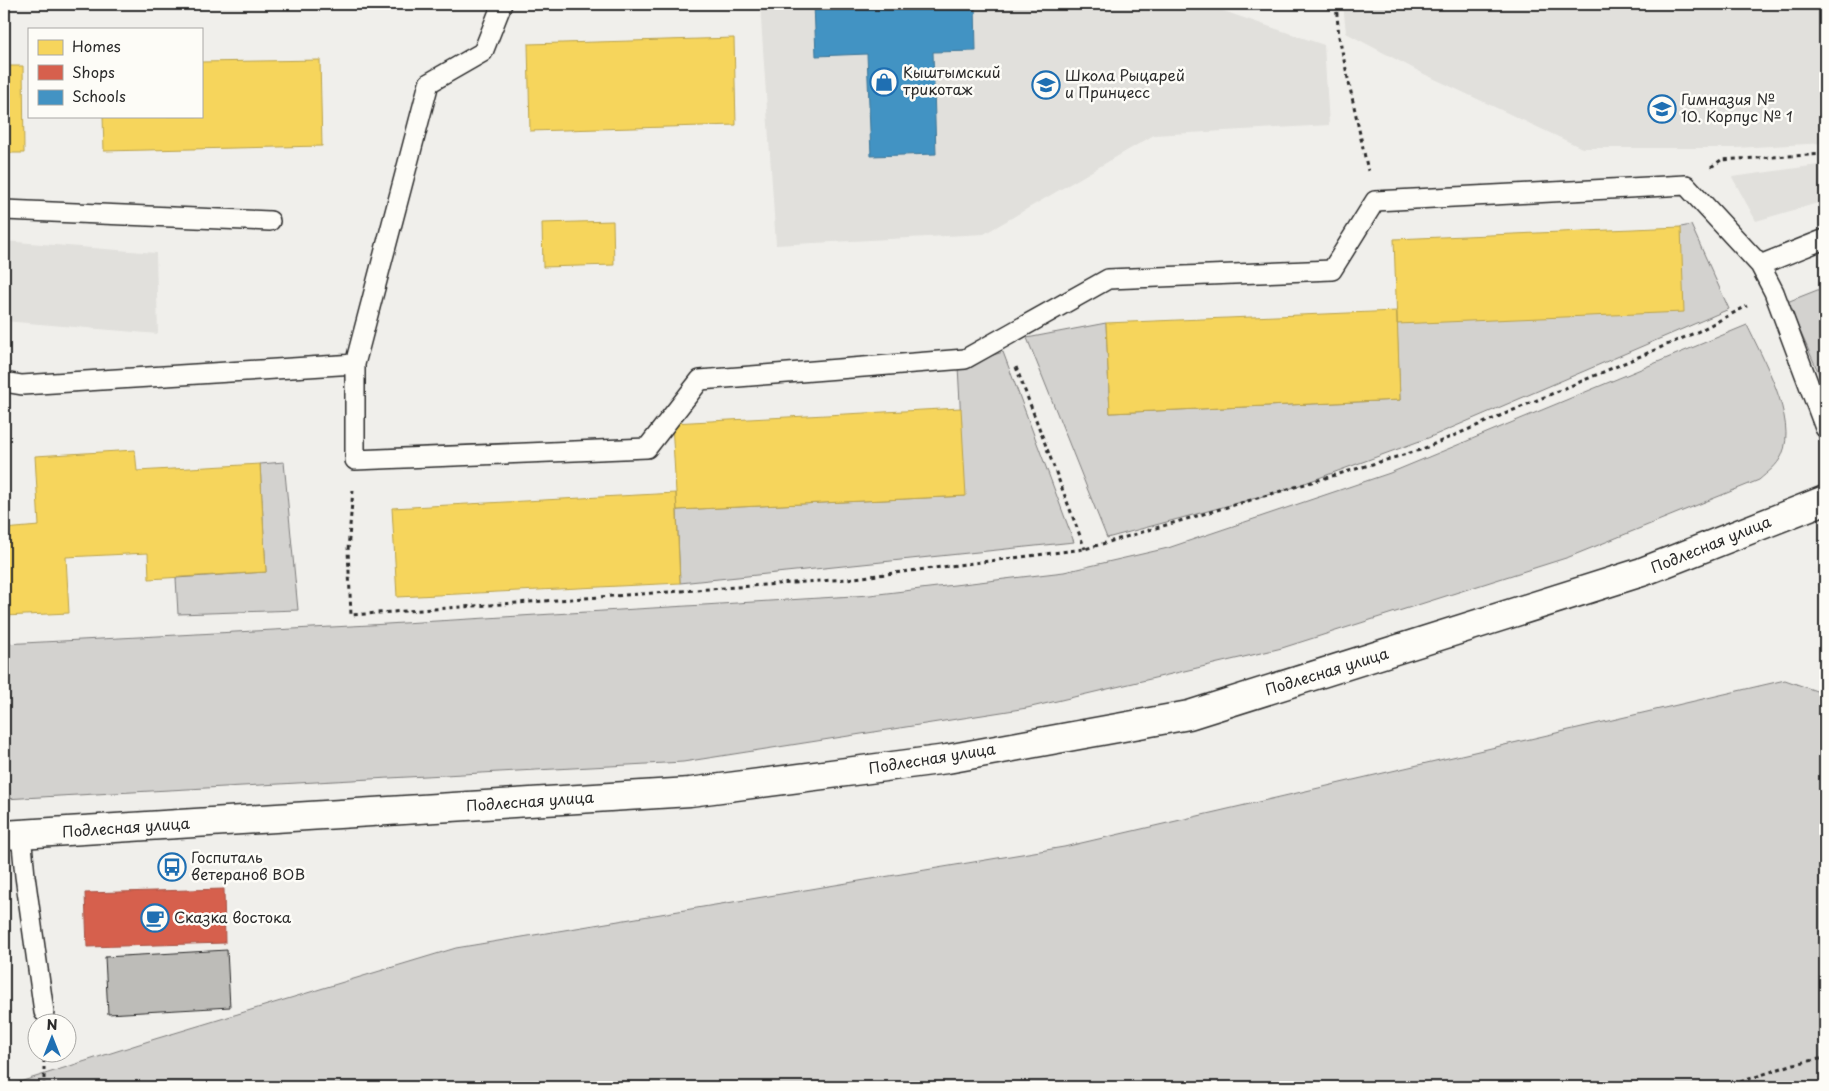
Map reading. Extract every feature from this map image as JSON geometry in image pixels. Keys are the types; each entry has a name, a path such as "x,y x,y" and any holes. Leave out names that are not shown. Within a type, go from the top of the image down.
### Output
{"main road":[{"name":"Подлесная улица","path":"12,834 690,792 947,759 1180,717 1642,572 1825,500"}],"lane":[{"path":"502,4 482,52 429,83 355,364 355,460 647,448 700,380 964,359 1108,279 1332,270 1375,201 1686,185 1760,265 1774,292 1825,428"},
{"path":"4,210 270,221"},
{"path":"1760,265 1825,239"},
{"path":"4,382 22,385 355,364"},
{"path":"12,834 25,876 44,1012"}],"path":[{"path":"1336,4 1339,37 1375,201"},
{"path":"1686,185 1721,160 1825,154"},
{"path":"355,460 348,550 351,615 847,579 1085,549 1420,450 1697,332 1774,292"},
{"path":"1005,336 1085,549"},
{"path":"1725,1087 1794,1064 1825,1058"},
{"path":"44,1064 44,1087"}],"shaded area":[{"name":"Школа Рыцарей и Принцесс","path":"760,4 1203,4 1324,45 1329,125 1154,135 984,234 776,245"},
{"name":"Гимназия № 10. Корпус № 1","path":"1343,4 1825,4 1825,143 1735,148 1582,148 1424,74 1346,33"},
{"path":"1825,164 1825,201 1756,221 1732,177"},
{"path":"1691,225 1729,309 1428,438 1286,490 1107,538 1027,338 1106,323 1110,413 1400,400 1397,324"},
{"path":"4,241 156,253 158,334 4,321"},
{"path":"1825,287 1825,387 1787,302"},
{"path":"1747,325 1776,389 1785,424 1786,441 1782,455 1775,466 1759,480 1569,557 1282,648 1027,708 683,762 4,799 4,644 370,625 870,595 1064,572 1168,548 1390,473"},
{"path":"1003,352 1074,542 680,583 677,510 965,496 958,366"},
{"path":"284,462 298,610 178,614 176,578 266,572 260,464"},
{"path":"1785,680 1825,694 1825,1087 4,1087 456,948 1064,847"}],"building: Homes":[{"path":"734,38 736,125 530,131 528,44"},
{"path":"320,60 322,146 104,151 103,118 202,118 202,62"},
{"path":"4,66 23,66 24,153 4,153"},
{"path":"613,221 614,265 543,267 542,223"},
{"path":"1681,227 1684,312 1397,324 1394,239"},
{"path":"1397,311 1400,400 1110,413 1106,323"},
{"path":"961,408 966,496 677,510 672,423"},
{"path":"135,450 137,471 260,464 266,572 149,579 148,553 66,557 69,613 4,616 4,529 39,526 35,456"},
{"path":"676,493 680,583 397,597 392,508"}],"building: Shops":[{"name":"Сказка востока","path":"224,889 225,943 87,947 85,893"}],"building: Schools":[{"path":"814,4 975,4 976,51 933,52 936,154 871,156 867,54 816,56"}],"building: Other":[{"path":"227,950 230,1007 108,1014 105,957"}],"place":[{"name":"Кыштымский трикотаж","path":"884,82"},
{"name":"Школа Рыцарей и Принцесс","path":"1046,85"},
{"name":"Гимназия № 10. Корпус № 1","path":"1662,109"},
{"name":"Госпиталь ветеранов ВОВ","path":"172,867"},
{"name":"Сказка востока","path":"155,918"}]}
